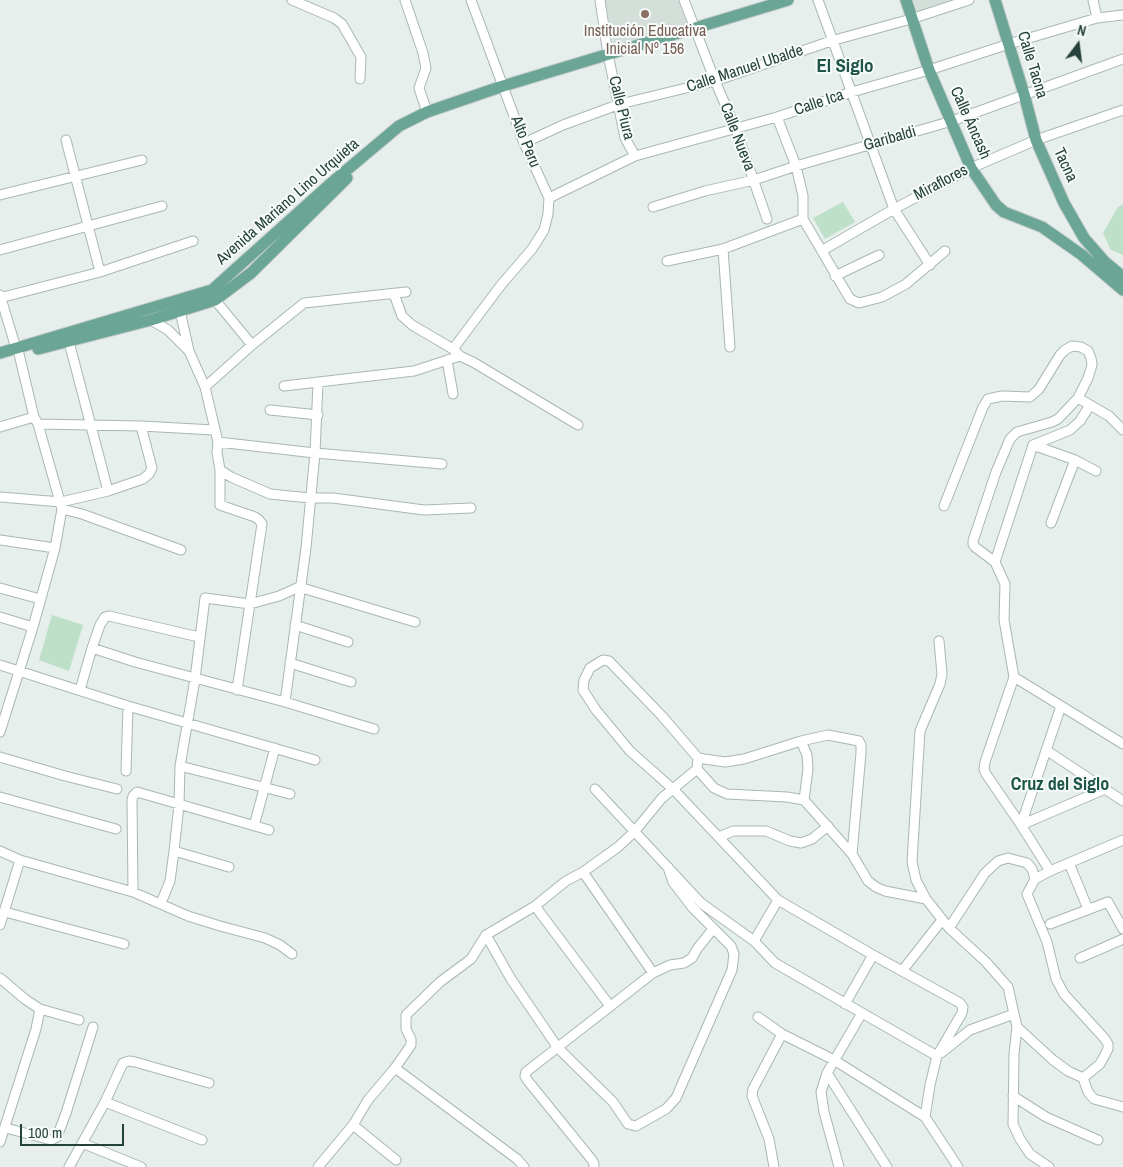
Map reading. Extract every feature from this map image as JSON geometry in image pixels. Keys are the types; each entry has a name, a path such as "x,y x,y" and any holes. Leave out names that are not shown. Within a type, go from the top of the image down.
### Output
{"main road":[{"path":"375,147 399,126 427,112 503,86 788,0"},
{"name":"Calle Áncash","path":"906,0 929,70 971,168 996,205 1004,212 1042,227 1082,255 1123,290"},
{"name":"Calle Tacna","path":"995,0 1036,140"},
{"name":"Tacna","path":"1036,140 1064,203 1084,238 1105,262 1123,277"},
{"name":"Avenida Mariano Lino Urquieta","path":"0,353 69,342 215,300 251,273 343,182 375,147"},
{"name":"Avenida Mariano Lino Urquieta","path":"0,360 18,351 212,290 329,185 375,147"}],"street":[{"path":"292,0 334,18 342,24 361,57 360,79"},
{"path":"405,0 423,53 426,68 419,88 427,112"},
{"name":"Alto Peru","path":"471,0 524,143 549,198"},
{"name":"Calle Piura","path":"600,0 608,54 620,104 625,138 635,156"},
{"name":"Calle Nueva","path":"684,0 735,127 767,219"},
{"path":"818,0 831,41 852,92 894,209 930,265"},
{"name":"Calle Manuel Ubalde","path":"524,143 563,125 620,104 715,81 831,41 911,19 969,0"},
{"path":"1093,0 1097,18"},
{"name":"Calle Ica","path":"549,198 635,156 777,117 852,92 1097,18 1123,15"},
{"name":"Garibaldi","path":"653,207 705,191 754,180 952,121 1123,59"},
{"name":"Miraflores","path":"823,250 971,168 1036,140 1123,110"},
{"path":"777,117 796,166 803,196 803,218 850,299 859,302 882,297 906,284 945,251"},
{"path":"66,140 100,272"},
{"path":"0,195 142,160"},
{"path":"453,349 501,284 532,249 544,230 549,198"},
{"path":"0,250 162,206"},
{"path":"667,261 724,249 803,218"},
{"path":"0,732 55,548 61,506 18,351 0,297 100,272 193,241"},
{"path":"724,249 730,347"},
{"path":"836,276 879,255"},
{"path":"205,388 252,345 304,303 406,292"},
{"path":"394,294 402,316 412,325 453,349 460,356 578,424"},
{"path":"215,300 252,345"},
{"path":"180,311 189,351 205,388 218,442 220,505 255,518 262,524 237,690"},
{"path":"150,320 168,330 189,351"},
{"path":"69,342 108,491"},
{"path":"944,506 983,407 988,399 1002,396 1030,396 1039,389 1060,355 1072,346 1088,350 1092,365 1078,398 1058,419 1017,432 1010,439 996,472 973,541 973,544 994,562 1005,584 1004,620 1014,677 984,769 1050,871"},
{"path":"284,386 414,371 460,356"},
{"path":"447,360 452,394"},
{"path":"285,702 299,587 306,548 316,453 318,383"},
{"path":"1078,398 1109,416 1123,430"},
{"path":"994,562 1033,445 1070,430 1080,421 1090,405"},
{"path":"270,410 318,415"},
{"path":"0,427 36,420 91,425 214,430"},
{"path":"61,506 143,479 152,471 142,426"},
{"path":"218,442 442,464"},
{"path":"1033,445 1075,460 1096,471"},
{"path":"1052,523 1075,460"},
{"path":"220,470 270,494 333,498 424,510 471,508"},
{"path":"0,497 61,506 181,550"},
{"path":"0,540 55,548"},
{"path":"161,903 170,881 179,805 180,766 195,679 205,598 250,604 279,596 299,587 415,622"},
{"path":"0,588 40,599"},
{"path":"80,690 92,648 104,618 109,616 199,637"},
{"path":"0,617 33,626"},
{"path":"295,625 348,642"},
{"path":"939,641 942,674 940,684 920,732 912,862 916,880 926,899 942,920 986,962 1008,987 1017,1027 1014,1054 1013,1124 1020,1140 1030,1154 1049,1167"},
{"path":"92,648 135,662 285,702 374,729"},
{"path":"852,854 861,745 858,741 828,735 801,740 744,759 725,762 698,758 662,716 609,661 603,660 590,668 584,680 584,690 596,710 630,751 674,790 778,900 872,955 960,1002 963,1007 962,1013 937,1056 930,1085 926,1118"},
{"path":"290,664 351,682"},
{"path":"0,665 128,706 315,760"},
{"path":"1014,677 1123,744"},
{"path":"126,771 128,706"},
{"path":"1021,824 1062,706"},
{"path":"801,740 807,755 808,769 804,800"},
{"path":"254,826 266,788 275,748"},
{"path":"1046,750 1123,801"},
{"path":"0,757 64,776 117,788"},
{"path":"318,1167 353,1124 368,1100 395,1068 411,1045 411,1039 406,1029 406,1015 440,982 471,959 486,936 534,906 566,881 583,872 618,847 634,832 662,798 674,790 696,769 698,758"},
{"path":"180,766 290,794"},
{"path":"696,769 714,788 726,794 787,797 804,800 852,854 863,874 876,887 926,899"},
{"path":"595,789 702,903 754,941 775,962 937,1056"},
{"path":"1021,824 1105,789"},
{"path":"132,892 133,796 137,792 269,830"},
{"path":"0,797 116,829"},
{"path":"719,837 733,831 766,831 790,841 801,843 812,840 828,826"},
{"path":"1083,1078 1100,1064 1108,1049 1108,1044 1064,994 1056,979 1047,942 1028,894 1035,879 1123,840"},
{"path":"0,851 20,860 132,892 196,918 265,938 280,945 292,954"},
{"path":"174,851 229,867"},
{"path":"949,928 986,873 998,861 1008,858 1027,863 1032,869 1035,879"},
{"path":"0,925 20,860"},
{"path":"1069,863 1088,909"},
{"path":"486,936 511,979 558,1048 613,1102 628,1124 636,1126 666,1109 676,1098 732,970 734,954 731,946 692,907 673,882 668,867"},
{"path":"583,872 653,973"},
{"path":"754,941 778,900"},
{"path":"1050,924 1108,902 1123,929"},
{"path":"534,906 610,1006"},
{"path":"5,912 124,944"},
{"path":"902,970 942,920"},
{"path":"594,1167 594,1164 525,1076 530,1068 653,973 670,965 684,963 692,958 713,929"},
{"path":"1080,958 1123,939"},
{"path":"845,1004 872,955"},
{"path":"0,978 40,1009 79,1020"},
{"path":"0,1142 36,1029 40,1009"},
{"path":"839,1167 824,1112 822,1092 827,1073 862,1013"},
{"path":"937,1056 970,1030 1014,1014"},
{"path":"758,1016 782,1034 834,1060 926,1118 958,1167"},
{"path":"6,1128 52,1140 57,1137 93,1027"},
{"path":"1017,1027 1053,1060 1068,1071 1083,1078 1088,1092 1094,1099 1123,1107"},
{"path":"774,1167 769,1139 752,1096 753,1089 782,1034"},
{"path":"69,1167 105,1102 122,1065 129,1061 209,1083"},
{"path":"395,1068 510,1154 524,1167"},
{"path":"827,1073 887,1167"},
{"path":"1013,1096 1046,1117 1098,1140"},
{"path":"105,1102 202,1140"},
{"path":"353,1124 396,1160"},
{"path":"82,1143 141,1167"}],"shaded area":[{"name":"Institución Educativa Inicial Nº 156","path":"605,0 678,0 688,27 615,51"},
{"path":"913,0 959,0 917,13"}],"green space":[{"path":"843,202 855,222 825,239 813,218"},
{"path":"1123,204 1123,255 1111,250 1103,233 1118,207"},
{"path":"52,615 83,625 69,671 39,660"}],"place":[{"name":"Institución Educativa Inicial Nº 156","path":"645,14"}],"district":[{"name":"El Siglo","path":"845,67"},
{"name":"Cruz del Siglo","path":"1060,785"}]}
